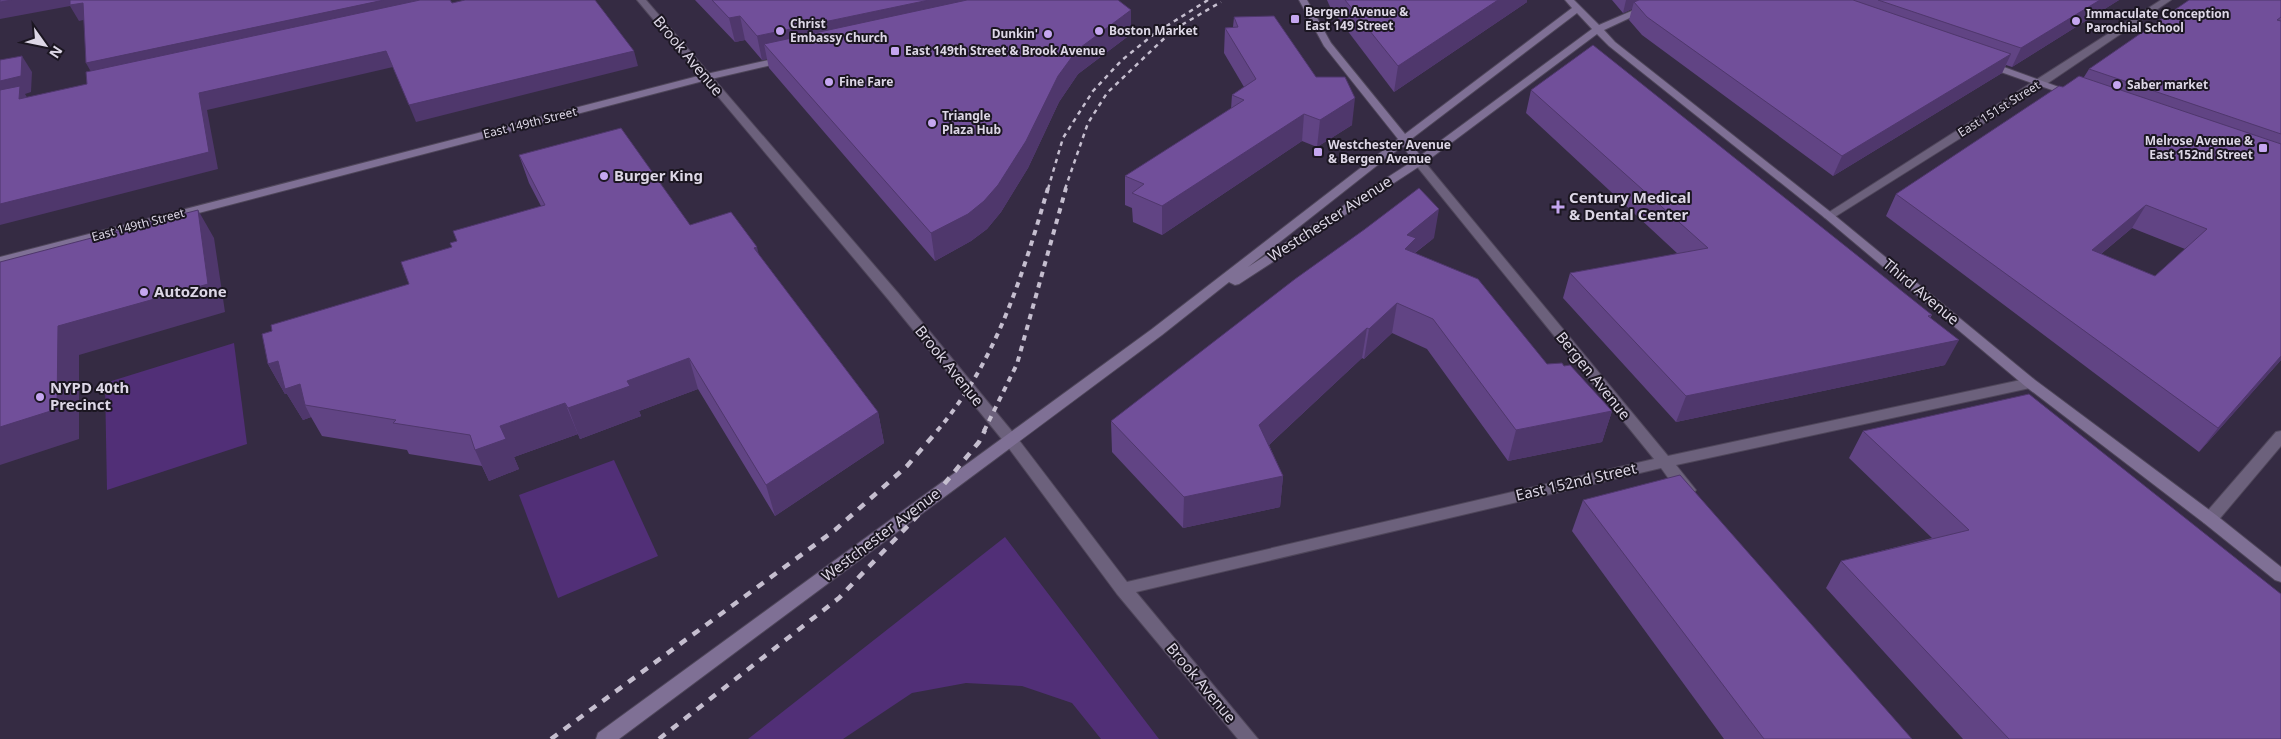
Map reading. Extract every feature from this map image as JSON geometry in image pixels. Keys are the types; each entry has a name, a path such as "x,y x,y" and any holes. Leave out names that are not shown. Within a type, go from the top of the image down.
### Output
{"main road":[{"name":"Bergen Avenue","path":"1302,0 1330,48 1380,112 1406,140 1419,162"},
{"name":"Third Avenue","path":"1568,0 1596,30 1829,216 2030,383 2210,519 2281,576"},
{"name":"Westchester Avenue","path":"1157,332 1419,162 1596,30 1664,0"},
{"name":"Westchester Avenue","path":"605,739 1157,332 1576,9"},
{"name":"East 149th Street","path":"0,262 706,78 801,56"},
{"path":"1979,61 2086,98"}],"street":[{"name":"Brook Avenue","path":"641,0 892,296 1010,439 1123,589 1249,739"},
{"name":"East 151st Street","path":"1829,216 2041,83 2167,0"},
{"name":"Bergen Avenue","path":"1419,162 1695,499"},
{"name":"East 152nd Street","path":"1123,589 1663,462 2030,383"},
{"path":"2210,519 2281,436"}],"shaded area":[{"path":"234,343 247,444 107,490 105,383"},
{"path":"614,460 658,556 558,598 519,495"},
{"path":"1005,537 1159,739 1101,739 1072,703 1022,686 966,683 912,693 843,739 748,739"}],"building":[{"path":"70,0 384,0 86,63 83,3 70,5"},
{"path":"420,0 450,0 452,3 465,0 595,0 634,51 409,105 386,51 199,93 209,152 0,204 0,90 20,86 19,99 87,84 86,72"},
{"path":"712,0 929,0 757,36 740,16 729,18"},
{"name":"Triangle Plaza Hub","path":"967,0 1118,0 1131,10 1077,50 1058,76 1026,141 998,185 984,201 968,214 931,233 764,44"},
{"path":"1345,0 1498,0 1398,66"},
{"path":"1639,0 1853,0 2011,54 1842,156 1647,17 1634,2"},
{"path":"1878,0 2100,0 2021,48"},
{"path":"2189,0 2281,0 2281,17 2277,20 2281,21 2281,134 2089,69"},
{"path":"1274,16 1316,77 1345,77 1355,98 1320,120 1304,114 1162,206 1132,193 1144,184 1125,176 1244,100 1232,95 1256,79 1225,28 1238,27 1234,17"},
{"path":"1593,45 1932,315 1928,316 1959,340 1686,396 1570,273 1708,248 1531,90"},
{"path":"22,56 21,76 0,81 0,60"},
{"path":"2079,76 2281,144 2281,356 2218,428 1896,194 2059,86 2063,87","holes":["2146,205 2207,229 2155,276 2092,250"]},
{"path":"621,128 690,225 731,212 757,247 754,248 878,412 766,485 689,358 627,381 630,386 568,408 565,403 500,426 506,439 475,450 470,435 393,423 396,420 305,405 300,384 285,389 278,361 268,364 262,334 272,331 271,325 409,284 401,262 452,247 450,243 457,241 453,231 545,205 519,155"},
{"path":"1419,188 1439,209 1407,235 1416,238 1405,249 1478,279 1547,364 1562,363 1564,366 1570,365 1612,411 1516,430 1433,319 1397,303 1259,425 1283,476 1184,497 1111,421 1295,279"},
{"path":"198,210 208,284 58,326 57,409 0,427 0,262"},
{"path":"2029,394 2281,594 2281,739 2009,739 1841,561 1969,530 1863,431"},
{"path":"1680,475 1912,739 1764,739 1583,500"}],"railway":[{"path":"1048,189 1063,138 1093,91 1122,60 1154,34 1208,0"},
{"path":"1065,189 1088,123 1107,93 1173,30 1221,2"},
{"path":"937,431 958,404 976,376 1006,316 1029,252 1048,188"},
{"path":"984,431 1017,364 1066,188"},
{"path":"551,739 835,530 907,466 938,430"},
{"path":"659,739 839,598 922,511 979,442 985,430"}],"place":[{"name":"Bergen Avenue & East 149 Street","path":"1295,19"},
{"name":"Immaculate Conception Parochial School","path":"2076,21"},
{"name":"Christ Embassy Church","path":"780,31"},
{"name":"Boston Market","path":"1099,31"},
{"name":"Dunkin'","path":"1048,34"},
{"name":"East 149th Street & Brook Avenue","path":"895,51"},
{"name":"Fine Fare","path":"829,82"},
{"name":"Saber market","path":"2117,85"},
{"name":"Triangle Plaza Hub","path":"932,123"},
{"name":"Melrose Avenue & East 152nd Street","path":"2263,148"},
{"name":"Westchester Avenue & Bergen Avenue","path":"1318,152"},
{"name":"Burger King","path":"604,176"},
{"name":"Century Medical & Dental Center","path":"1558,207"},
{"name":"AutoZone","path":"144,292"},
{"name":"NYPD 40th Precinct","path":"40,397"}]}
